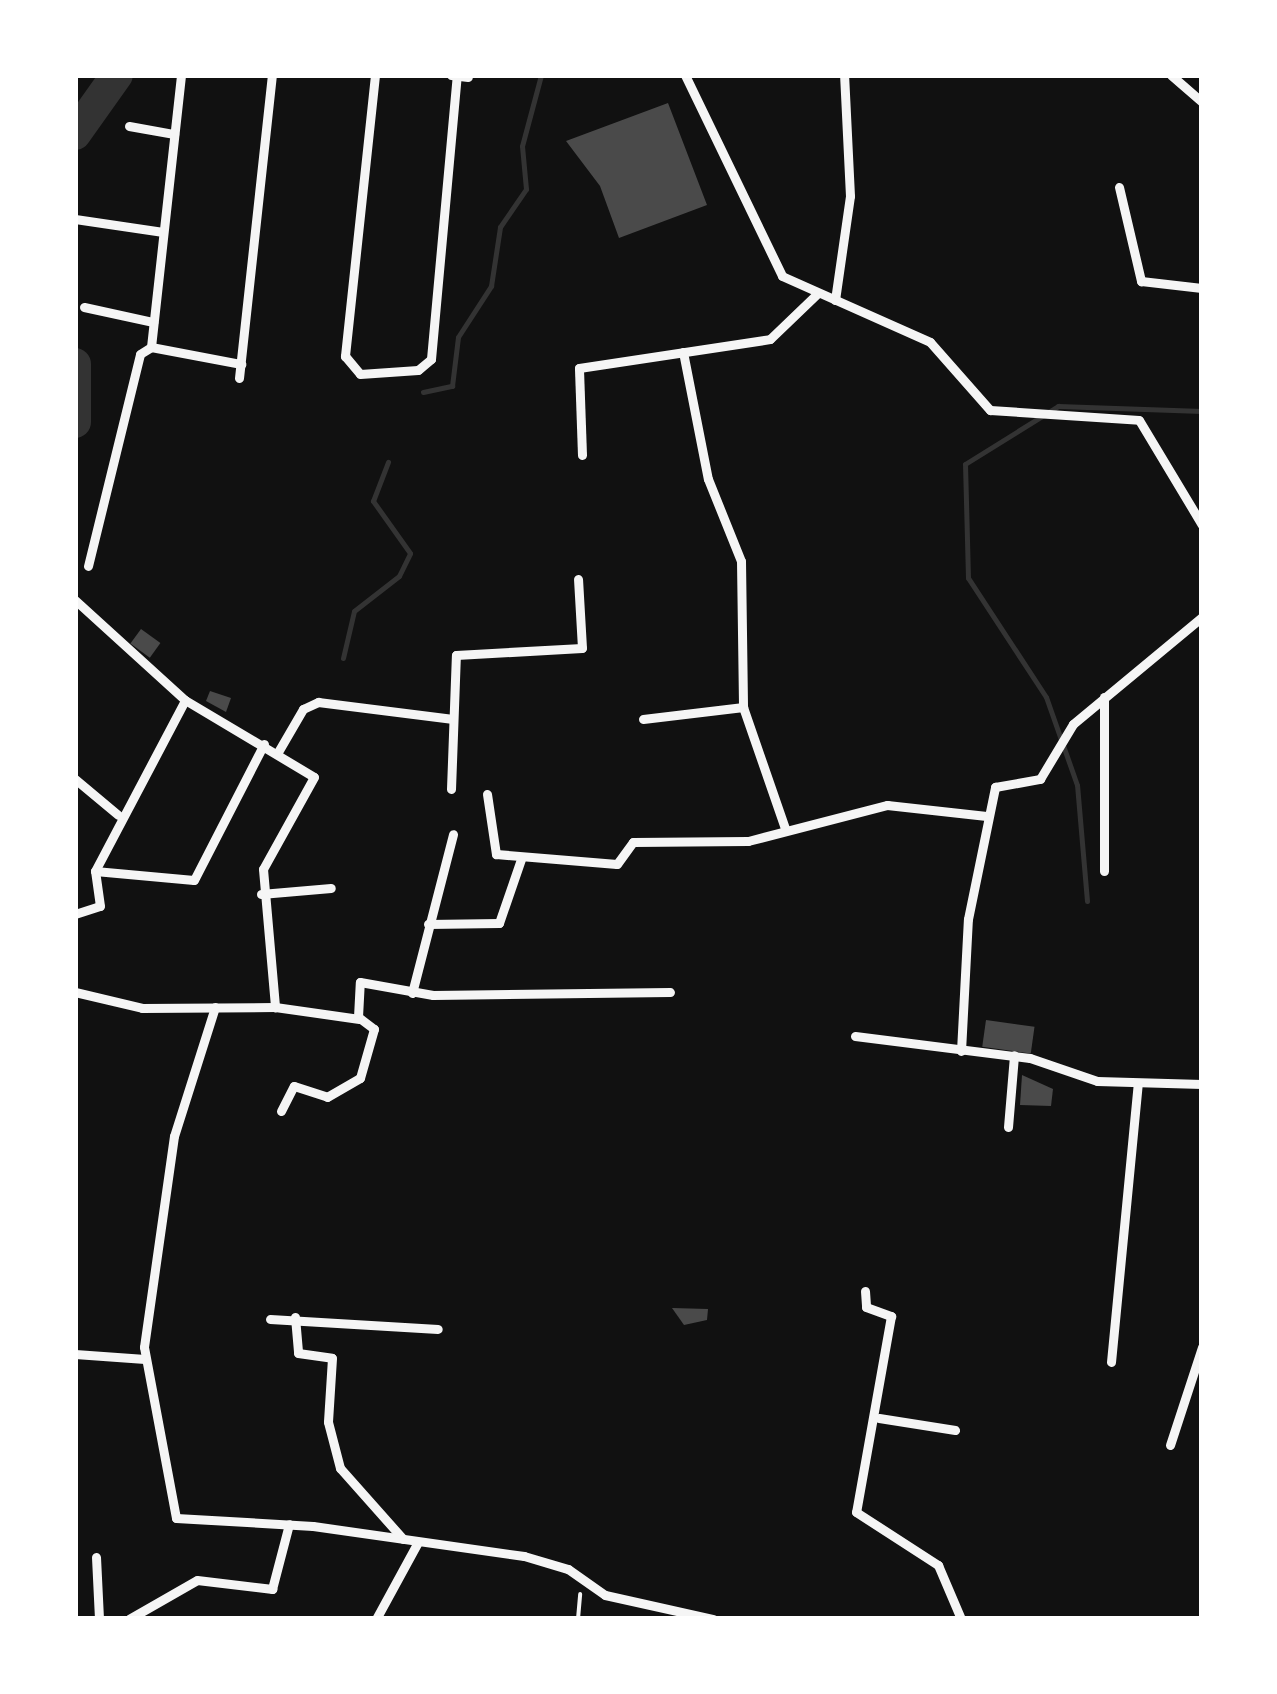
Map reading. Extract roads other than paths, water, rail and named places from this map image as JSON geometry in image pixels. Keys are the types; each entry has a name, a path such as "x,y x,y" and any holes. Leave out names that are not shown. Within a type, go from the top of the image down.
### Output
{"street":[{"path":"88,566 140,354 150,346 181,75"},
{"path":"239,378 272,75"},
{"path":"375,75 346,356 360,374 418,370 431,359 458,76"},
{"path":"685,75 774,266 818,293 930,342 990,410 1035,418 1139,420 1202,525"},
{"path":"835,300 850,196 844,75"},
{"path":"1171,75 1202,102"},
{"path":"129,126 174,134"},
{"path":"1120,187 1140,282 1202,288"},
{"path":"75,219 163,232"},
{"path":"582,456 579,368 770,340 818,293"},
{"path":"84,307 153,322"},
{"path":"150,346 242,364"},
{"path":"682,352 708,479 741,561 743,707 785,828"},
{"path":"451,789 459,651 582,648 578,579"},
{"path":"75,600 185,700 278,752 314,777 262,869 261,894 274,1007"},
{"path":"961,1051 986,816 995,787 1040,779 1056,742 1074,724 1202,617"},
{"path":"1104,698 1104,870"},
{"path":"75,914 100,906 95,871 118,815 185,700"},
{"path":"278,752 303,709 318,702 453,719"},
{"path":"643,719 743,707"},
{"path":"95,871 194,880 264,744"},
{"path":"75,779 118,815"},
{"path":"488,794 492,850 520,858 617,864 634,842 738,842 887,805 986,816"},
{"path":"412,993 453,834"},
{"path":"428,924 499,923 520,858"},
{"path":"261,894 331,888"},
{"path":"359,1019 360,982 412,993 670,992"},
{"path":"75,992 115,1006 274,1007 359,1019 374,1030 356,1084 327,1097 300,1084 281,1111"},
{"path":"215,1007 174,1136 146,1359 176,1518 289,1524 524,1556 618,1599 714,1619"},
{"path":"855,1036 1014,1055 1090,1080 1202,1084"},
{"path":"1008,1127 1014,1055"},
{"path":"1111,1362 1138,1083"},
{"path":"866,1290 866,1308 891,1316 879,1418 856,1512 938,1566 961,1619"},
{"path":"295,1317 298,1352 332,1358 329,1436 340,1468 405,1541"},
{"path":"270,1319 295,1317 438,1329"},
{"path":"1170,1444 1202,1348"},
{"path":"75,1354 146,1359"},
{"path":"879,1418 955,1430"},
{"path":"129,1619 197,1580 277,1586 289,1524"},
{"path":"376,1619 418,1542"},
{"path":"96,1558 98,1619"}],"waterway":[{"path":"75,134 117,75"},
{"path":"423,392 452,386 458,337 491,286 500,227 526,189 522,146 541,75"},
{"path":"75,364 75,422"},
{"path":"1087,901 1077,785 1046,697 968,578 965,464 1058,406 1202,411"},
{"path":"343,658 354,611 399,576 410,553 373,501 388,462"}]}
